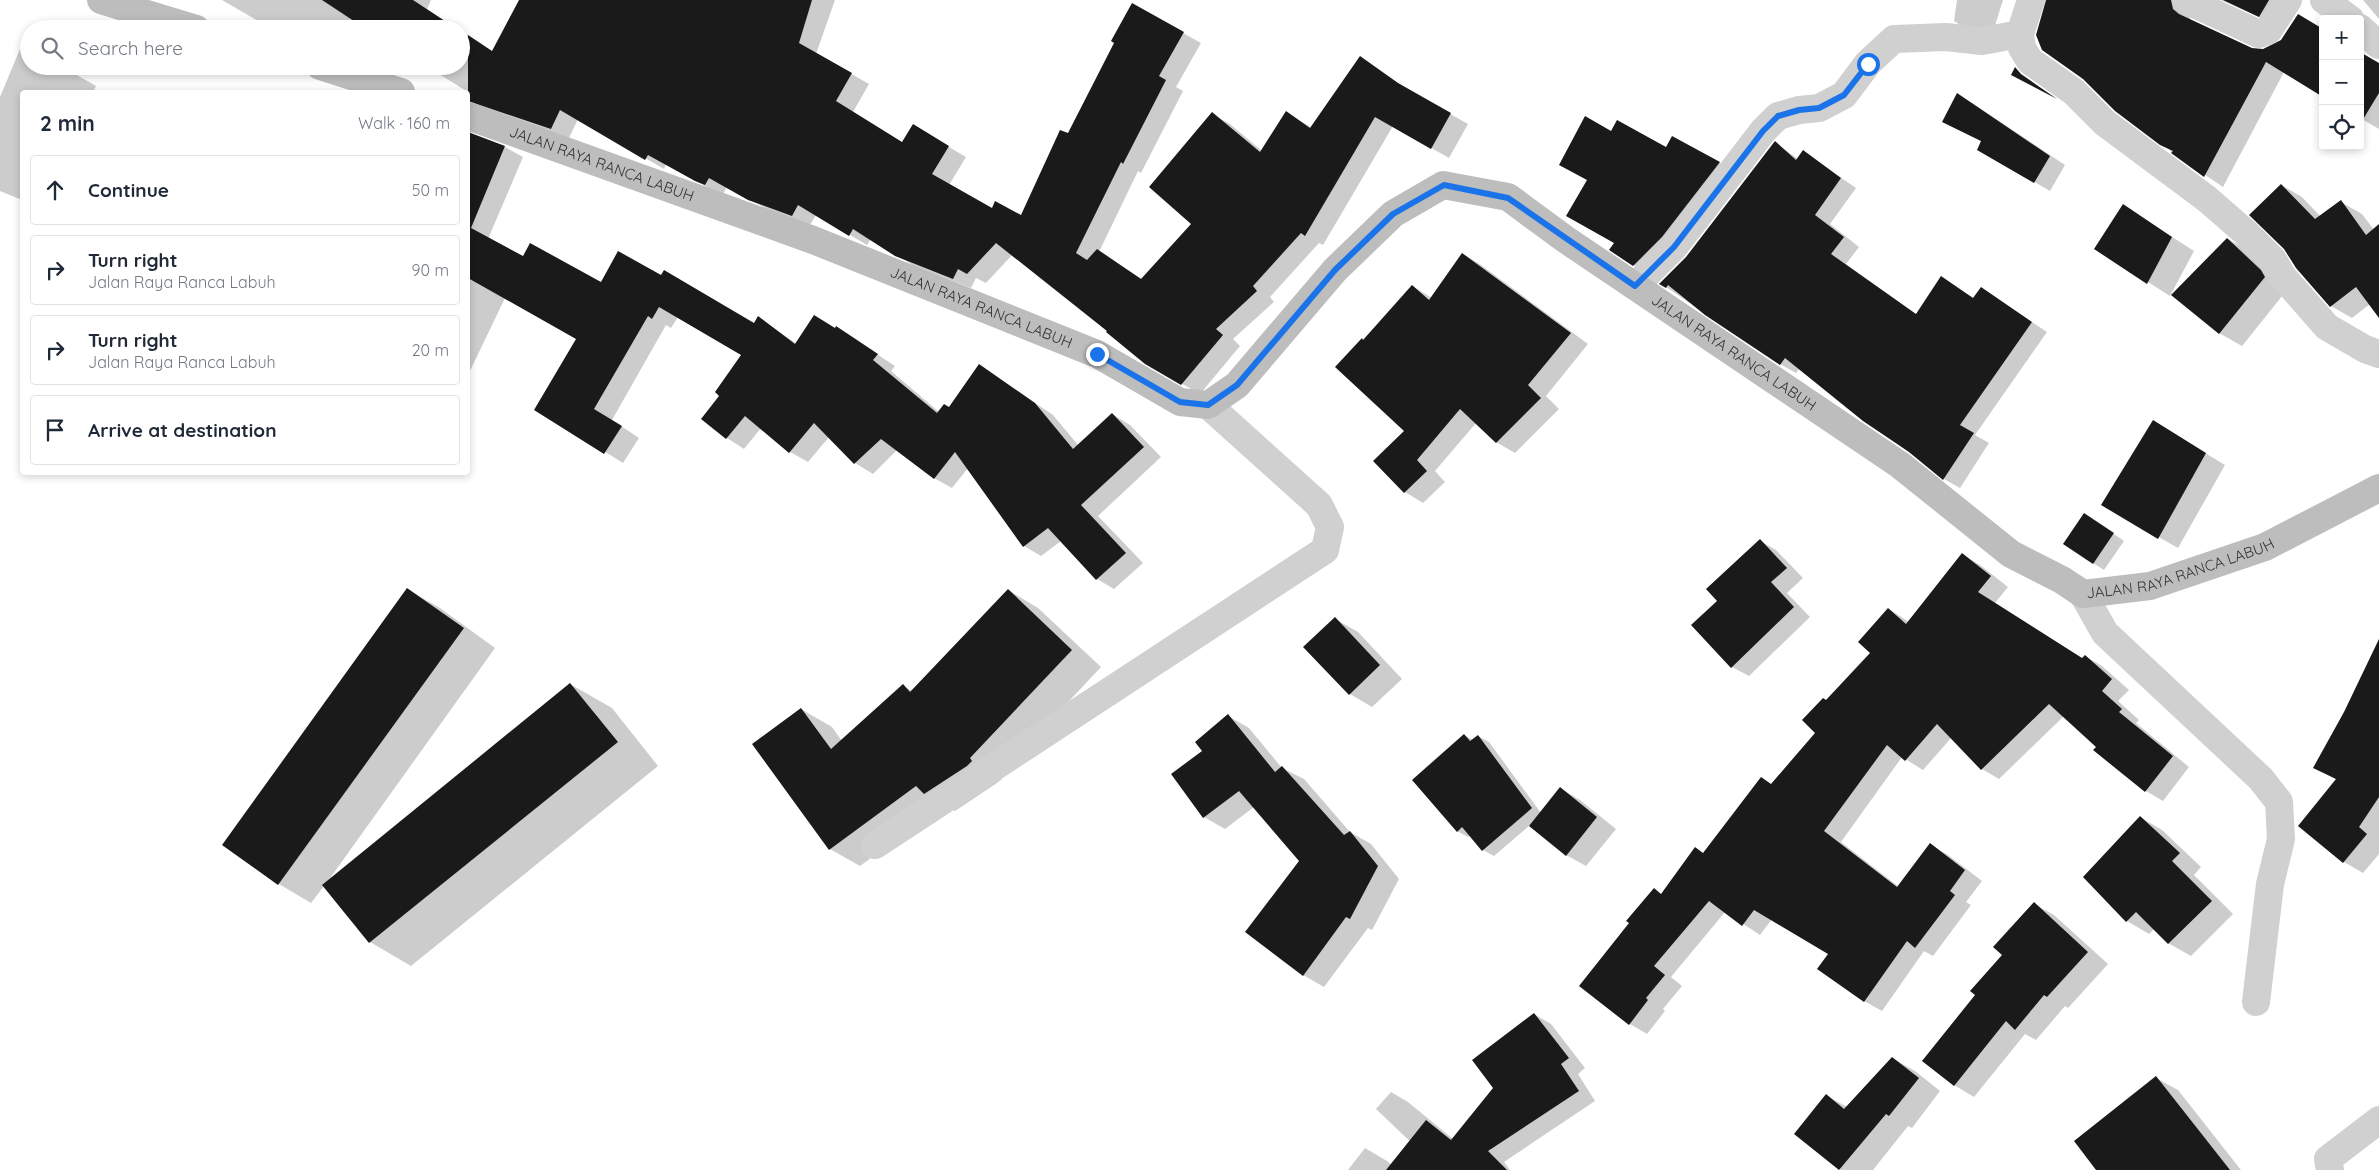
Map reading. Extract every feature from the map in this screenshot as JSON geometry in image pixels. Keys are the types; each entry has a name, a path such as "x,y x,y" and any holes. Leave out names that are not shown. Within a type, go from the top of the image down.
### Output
{"street":[{"path":"100,0 166,20"},
{"path":"2030,0 2020,34 2022,48 2030,61 2074,92 2104,123 2207,199 2246,233 2273,260 2283,277 2327,327 2365,349 2379,354"},
{"path":"2186,0 2259,34 2268,31 2288,0"},
{"path":"2324,0 2345,15"},
{"path":"2364,32 2379,45"},
{"path":"1635,286 1674,247 1763,131 1778,116 1799,110 1819,108 1844,95 1868,64 1894,39 1946,37 1982,42 2020,34"},
{"path":"348,75 395,90"},
{"name":"JALAN RAYA RANCA LABUH","path":"470,117 813,240 1097,354 1180,402 1208,405 1237,385 1335,270 1393,214 1444,185 1508,198 1900,465 2011,554 2062,580 2083,594 2150,586 2265,547 2379,488"},
{"path":"875,846 1325,550 1330,527 1319,505 1208,405"},
{"path":"2083,594 2105,633 2261,779 2279,802 2281,839 2270,884 2256,1002"},
{"path":"2330,1170 2328,1159 2379,1120"}],"building":[{"path":"322,0 413,0 443,20 352,20"},
{"path":"519,0 812,0 799,43 852,73 836,101 902,142 913,124 949,146 932,174 992,208 995,201 1021,215 1060,130 1068,133 1114,43 1111,41 1132,3 1184,32 1159,76 1166,80 1123,164 1121,162 1076,253 1087,260 1097,249 1141,279 1191,224 1149,187 1212,112 1260,152 1286,111 1310,128 1360,56 1398,83 1451,113 1431,149 1375,117 1305,236 1301,233 1253,286 1257,291 1216,329 1223,335 1181,385 1145,364 1107,331 996,243 967,274 958,269 953,279 895,256 853,229 849,236 798,205 792,216 748,200 709,178 705,185 648,155 645,160 560,110 551,129 470,102 468,75 470,75 470,36 492,51"},
{"path":"2046,0 2171,0 2173,9 2179,14 2252,48 2263,49 2281,40 2298,14 2319,27 2319,95 2266,62 2204,177 2171,153 2173,151 2160,145 2115,111 2083,79 2042,50 2036,35"},
{"path":"2223,0 2269,0 2259,17"},
{"path":"2364,54 2379,63 2379,93 2364,118"},
{"path":"2015,67 2021,74 2057,99 2011,75"},
{"path":"1957,93 2050,156 2034,183 1977,150 1981,141 1942,122"},
{"path":"1585,116 1611,131 1617,120 1666,147 1672,136 1720,162 1662,237 1633,266 1609,250 1614,243 1566,216 1587,180 1559,165"},
{"path":"470,133 505,146 471,228 523,256 530,243 601,282 618,251 661,275 664,270 754,323 758,316 795,344 814,315 835,328 836,326 878,354 873,360 937,413 944,404 949,407 979,364 1035,403 1073,449 1112,413 1144,447 1081,505 1126,553 1096,580 1048,528 1023,547 955,452 934,479 881,439 854,464 814,423 789,453 745,416 726,439 701,419 719,396 715,392 741,355 659,307 652,319 648,316 594,409 622,426 604,454 534,410 576,339 470,279"},
{"path":"1775,141 1796,160 1803,150 1841,178 1815,215 1844,237 1831,254 1916,314 1941,276 1973,298 1981,287 2032,322 1960,425 1974,433 1943,480 1909,452 1863,421 1785,358 1780,365 1705,315 1668,285 1666,288 1659,284 1686,257"},
{"path":"2281,184 2315,219 2341,200 2366,235 2379,224 2379,318 2356,287 2330,307 2296,268 2284,249 2249,215"},
{"path":"2123,204 2172,237 2147,284 2094,249"},
{"path":"2227,238 2261,270 2265,277 2219,334 2171,295"},
{"path":"1462,253 1571,333 1528,385 1541,398 1496,443 1460,409 1417,460 1427,471 1404,493 1373,461 1404,431 1335,367 1362,338 1363,340 1412,285 1429,300"},
{"path":"2153,420 2206,453 2158,539 2101,505"},
{"path":"2084,513 2114,533 2093,564 2063,544"},
{"path":"1760,539 1787,568 1771,582 1794,607 1731,668 1691,625 1717,601 1706,589"},
{"path":"1962,553 1991,576 1978,592 2082,658 2085,655 2112,679 2102,691 2122,709 2119,712 2173,756 2145,792 2093,750 2096,747 2049,704 1981,770 1937,724 1905,761 1887,745 1824,831 1897,887 1930,843 1965,870 1950,891 1955,895 1915,948 1907,941 1864,1002 1817,969 1828,954 1754,910 1742,926 1709,901 1654,966 1665,975 1646,998 1648,1000 1629,1025 1579,986 1629,923 1626,921 1654,888 1661,894 1695,847 1703,853 1761,777 1771,784 1815,733 1802,720 1823,698 1826,700 1870,653 1858,642 1888,608 1906,624"},
{"path":"407,588 464,628 278,885 222,845"},
{"path":"1008,589 1072,650 970,758 972,761 967,766 924,794 916,786 829,850 752,744 801,708 831,749 903,684 910,692"},
{"path":"1335,617 1380,665 1349,695 1303,647"},
{"path":"2379,639 2379,797 2359,827 2367,834 2343,863 2298,826 2336,779 2313,768 2344,712"},
{"path":"570,683 618,742 369,943 322,885"},
{"path":"1228,714 1275,772 1282,766 1344,835 1350,831 1378,866 1350,919 1346,917 1303,976 1245,932 1299,861 1239,791 1203,818 1171,774 1202,751 1195,742"},
{"path":"1464,734 1470,741 1478,735 1532,808 1482,851 1462,827 1457,832 1412,780"},
{"path":"1560,787 1597,817 1566,856 1529,826"},
{"path":"2140,816 2180,853 2172,861 2212,901 2168,944 2136,912 2126,922 2083,877"},
{"path":"2034,902 2088,952 2047,997 2044,995 2015,1030 2006,1021 1954,1086 1922,1061 1975,995 1970,991 2002,955 1993,947"},
{"path":"1534,1013 1569,1058 1561,1064 1579,1091 1488,1151 1507,1170 1386,1170 1426,1120 1451,1140 1493,1088 1472,1060"},
{"path":"1892,1057 1919,1078 1889,1116 1886,1114 1839,1170 1794,1134 1826,1094 1844,1109"},
{"path":"2156,1076 2230,1170 2096,1170 2074,1141"}],"route":[{"path":"1097,354 1180,402 1208,405 1237,385 1335,270 1393,214 1444,185 1508,198 1635,286 1674,247 1763,131 1778,116 1799,110 1819,108 1844,95 1868,64"}]}
